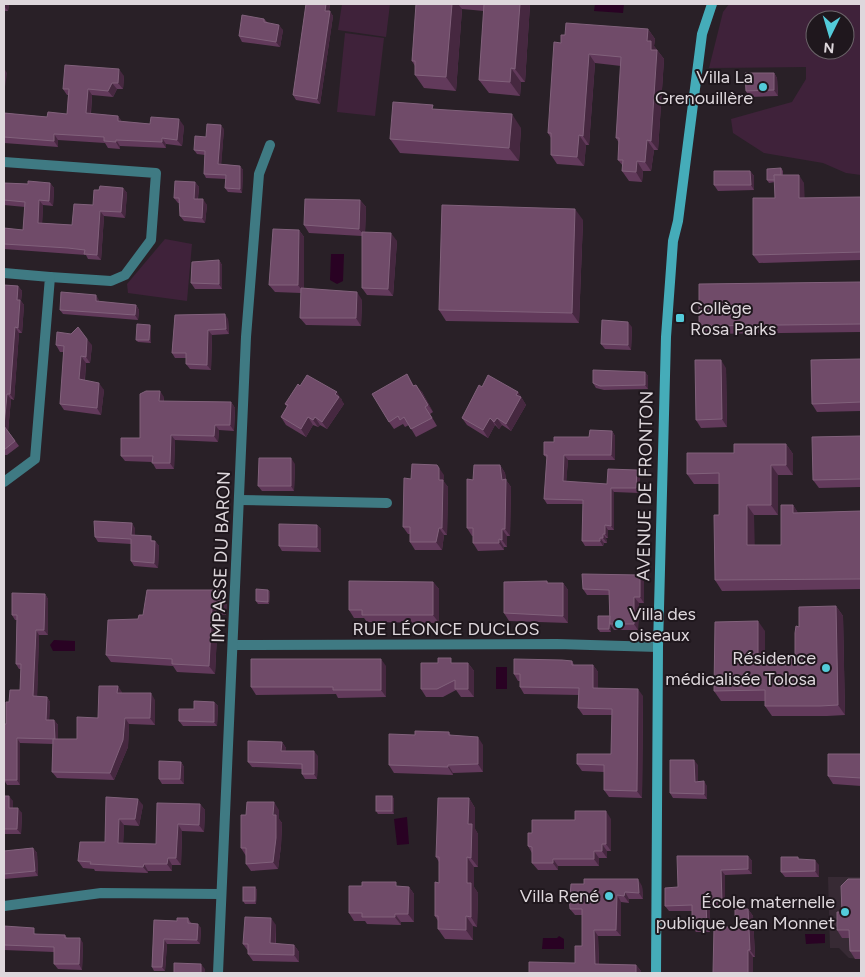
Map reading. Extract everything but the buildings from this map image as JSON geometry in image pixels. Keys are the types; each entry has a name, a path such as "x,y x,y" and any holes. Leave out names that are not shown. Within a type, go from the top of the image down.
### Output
{"street":[{"name":"AVENUE DE FRONTON","path":"656,973 658,647 663,410 669,278 702,34 712,4"},
{"name":"IMPASSE DU BARON","path":"218,973 220,894 234,645 246,337 259,174 270,145"},
{"path":"4,162 156,173 151,240 125,275 111,281 4,273"},
{"path":"4,482 34,459 50,277"},
{"path":"240,500 387,503"},
{"name":"RUE LÉONCE DUCLOS","path":"234,645 558,644 658,647"},
{"path":"4,906 101,893 220,894"}],"shaded area":[{"path":"342,4 390,4 386,37 338,30"},
{"path":"595,4 624,4 623,13 594,11"},
{"path":"729,4 861,4 861,175 846,173 823,163 764,153 733,133 731,119 792,102 806,79 806,67 709,68 723,12"},
{"path":"345,33 384,38 375,116 337,112"},
{"path":"165,239 192,244 187,301 128,293 127,284"},
{"path":"331,254 344,254 343,281 337,284 330,280"},
{"path":"54,640 75,641 75,651 53,651 50,645"},
{"path":"496,667 507,667 507,689 496,689"},
{"path":"407,817 409,844 397,845 394,819"},
{"name":"École maternelle publique Jean Monnet","path":"828,877 861,877 861,959 849,958 839,948 830,948"},
{"path":"805,934 825,934 825,943 806,944"},
{"path":"559,936 564,939 564,949 542,949 543,938 557,938"}],"place":[{"name":"Villa La Grenouillère","path":"763,87"},
{"name":"Collège Rosa Parks","path":"680,318"},
{"name":"Villa des oiseaux","path":"619,624"},
{"name":"Résidence médicalisée Tolosa","path":"826,668"},
{"name":"Villa René","path":"609,896"},
{"name":"École maternelle publique Jean Monnet","path":"845,912"}]}
